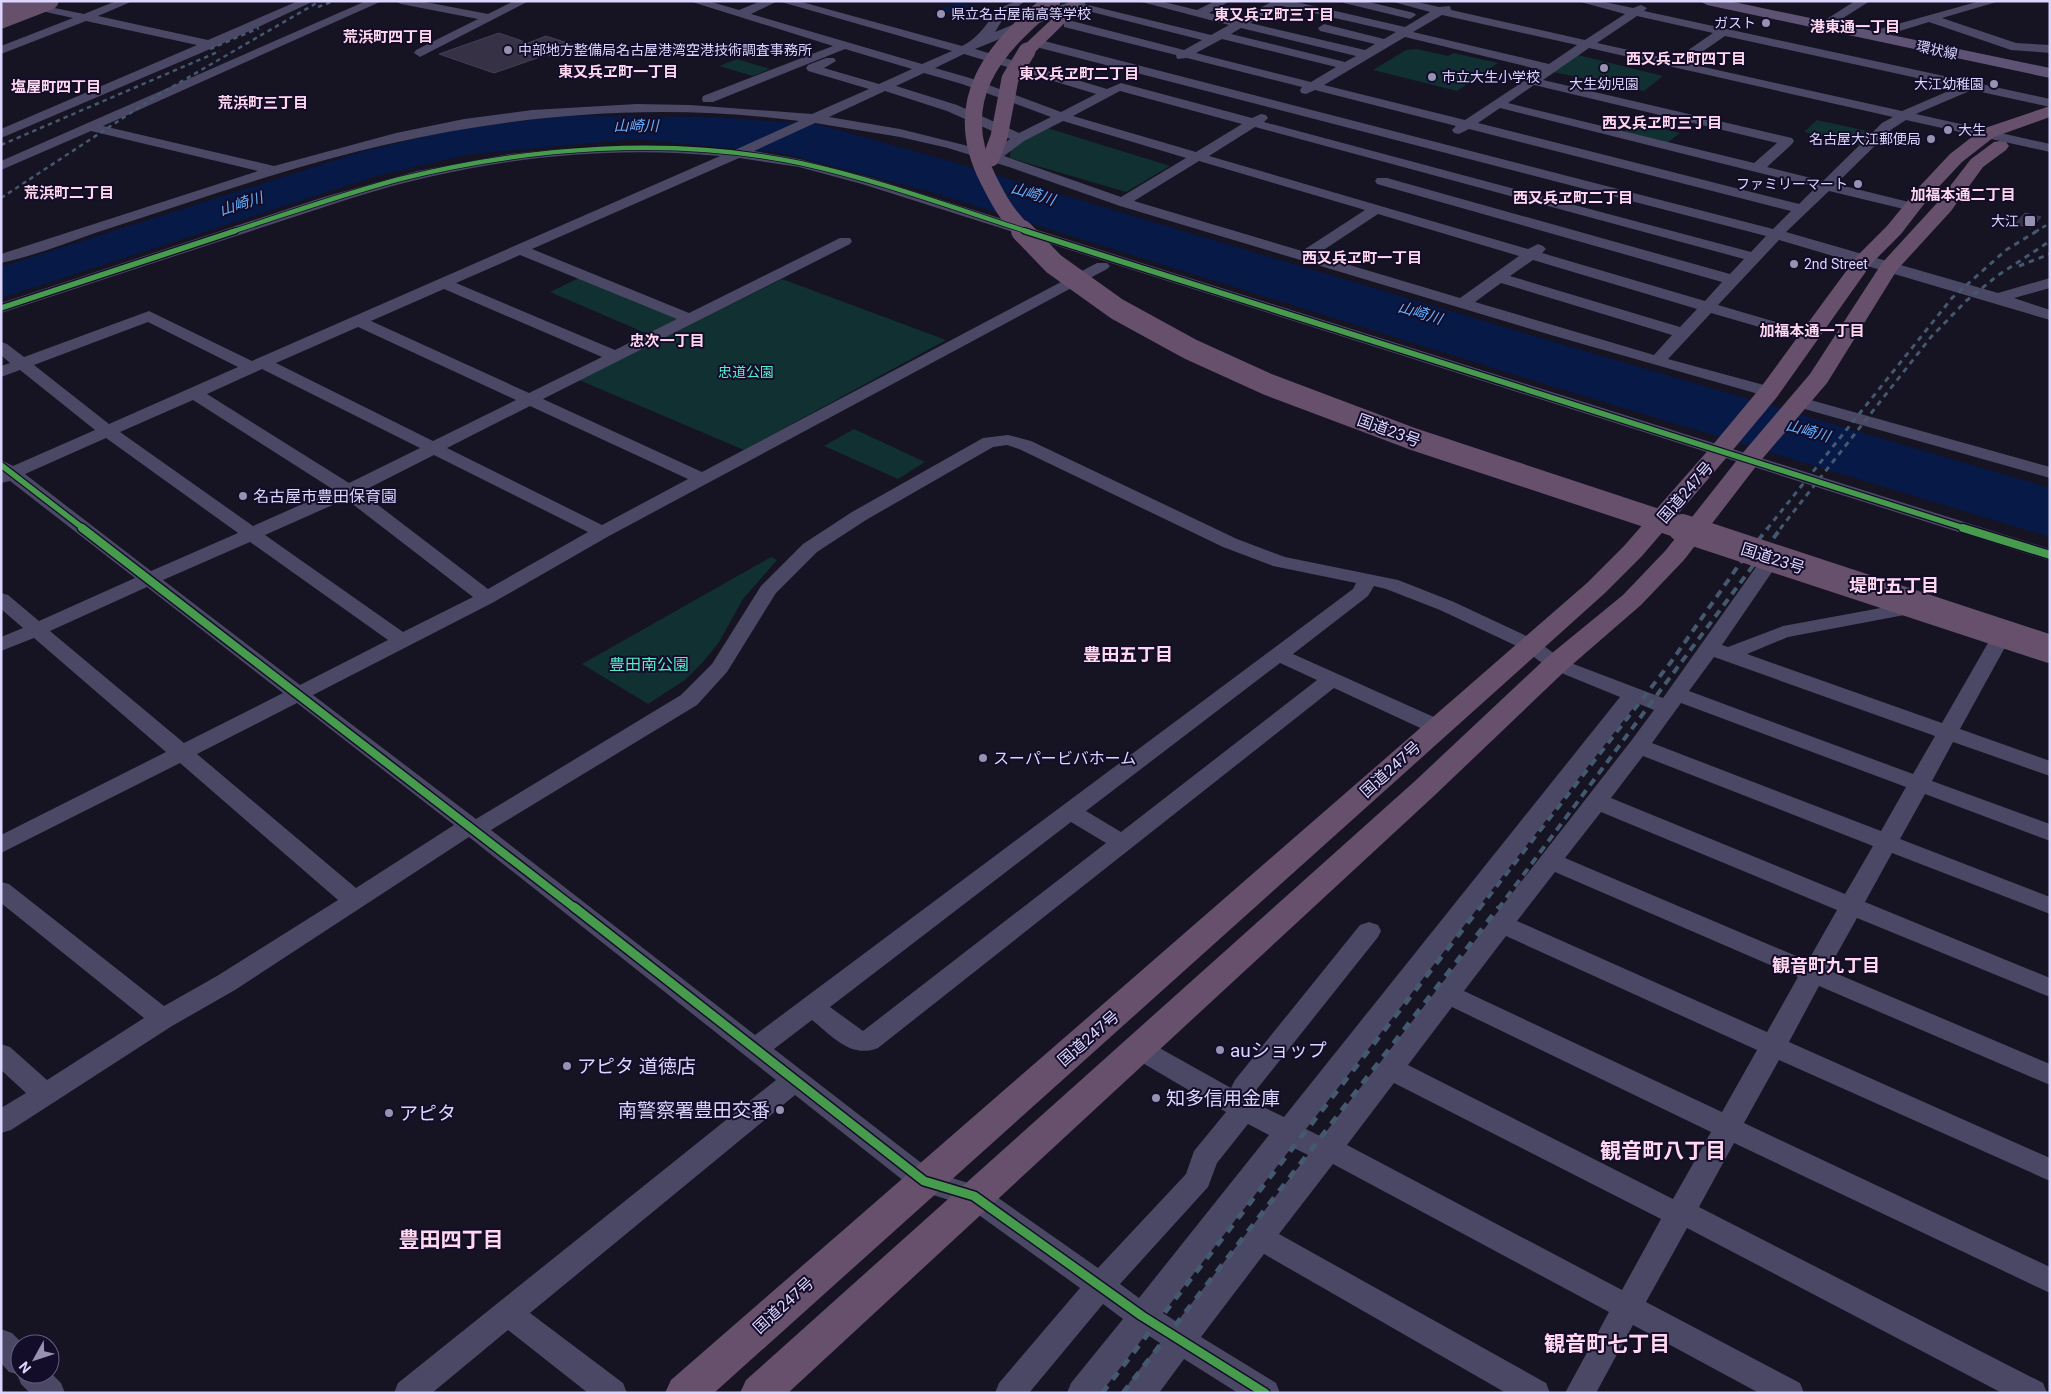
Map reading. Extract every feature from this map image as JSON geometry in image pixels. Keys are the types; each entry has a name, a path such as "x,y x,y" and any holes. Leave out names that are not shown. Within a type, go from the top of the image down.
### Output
{"highway":[{"path":"1,18 40,3 56,1"},
{"path":"1008,38 1010,25 1031,1"},
{"name":"国道23号","path":"1052,1 1008,38 996,53 979,82 972,111 972,135 981,170 990,188 1014,224 1047,256 1107,302 1153,330 1206,358 1291,395 1430,445 2050,650"},
{"path":"993,157 999,137 1010,79 1027,50 1076,4"},
{"name":"国道23号","path":"1076,4 1028,31 1010,50 994,78 987,105 985,129 993,157 1009,197 1032,225 1079,268 1158,320 1252,368 1317,394 1436,436 2050,637"},
{"name":"国道247号","path":"760,1393 974,1196 1425,788 1556,664 1632,600 1675,555 1737,453 1767,394 1865,259 1894,230 1912,206 1956,158 1988,134 2050,111"},
{"name":"国道247号","path":"685,1393 1596,588 1737,453 1798,404 1819,378 1853,327 1889,267 1944,207 1977,163 2011,139 2050,123"}],"main road":[{"name":"環状線","path":"1707,1 2050,73"},
{"name":"環状線","path":"1731,1 2050,68"}],"street":[{"path":"1,50 127,1"},
{"path":"1,134 308,1"},
{"path":"1,166 376,1"},
{"path":"401,1 489,18"},
{"path":"420,53 523,1"},
{"path":"695,1 925,68 1063,117 1810,337"},
{"path":"717,8 735,1"},
{"path":"740,14 772,1"},
{"path":"784,1 968,48 1026,69 1107,93"},
{"path":"968,48 988,34 998,17 1019,1"},
{"path":"1144,1 1365,54"},
{"path":"1184,1 1212,8"},
{"path":"1199,14 1224,1"},
{"path":"1348,1 1425,19"},
{"path":"1396,1 2050,148"},
{"path":"1122,202 1254,123 1318,82 1456,1"},
{"path":"1583,1 2050,103"},
{"path":"1357,203 1382,181 1650,1"},
{"path":"1949,1 1975,6"},
{"path":"1880,33 1994,1"},
{"path":"993,157 1019,138 1262,14 1281,2 1550,68"},
{"path":"1828,22 1860,2"},
{"path":"11,3 40,3 88,17 211,44"},
{"path":"1026,69 1044,46 1068,24 1076,4"},
{"path":"4,472 107,430 443,283 736,154 968,48 1076,4 1346,66"},
{"path":"1262,14 1280,18"},
{"path":"1929,18 2015,47 2050,49"},
{"path":"1068,24 1186,53 1318,82"},
{"path":"1309,25 1384,43"},
{"path":"1676,64 1722,32"},
{"path":"708,99 846,45"},
{"path":"1044,46 1282,105 1776,234 1998,298 2050,315"},
{"path":"1198,47 1466,125 1801,209"},
{"path":"2005,59 2015,47"},
{"path":"860,50 812,68 952,108 1019,138"},
{"path":"1532,81 1787,141 1757,168"},
{"path":"1657,361 1776,234 1886,126 1946,94 1971,86"},
{"path":"1121,87 1753,258"},
{"path":"1498,104 1912,206"},
{"path":"1,259 273,170 412,132 530,114 596,109 659,108 878,127 1023,165 1122,202 1767,394"},
{"path":"1619,134 1652,110"},
{"path":"90,127 273,170"},
{"path":"1464,303 1561,231 1608,191 1666,146"},
{"path":"1,308 352,192 417,174 490,161 532,156 664,151 736,154 798,163 908,194 1222,294 1737,453 2050,555"},
{"path":"1382,181 1732,280"},
{"path":"908,194 936,209 1102,266 1172,286 1222,294"},
{"path":"1304,256 1377,209"},
{"path":"1,645 348,491 845,241"},
{"path":"518,249 690,319"},
{"path":"1,845 487,598 602,532 1102,266"},
{"path":"1499,278 1682,333"},
{"path":"443,283 615,356"},
{"path":"1998,298 2050,283"},
{"path":"1,372 149,316 256,364 602,532"},
{"path":"356,320 703,479"},
{"path":"1,347 107,430 402,641"},
{"path":"193,392 348,491 487,598"},
{"path":"1798,404 2050,473"},
{"path":"1,1122 472,828 689,700 720,668 768,590 810,548 859,516 989,442 1008,440 1025,445 1177,519 1280,562 1391,584 1447,606 1530,645 1556,664 1632,694 1673,701 1919,784 2050,833"},
{"path":"4,472 150,580 472,828 924,1181 974,1196 1142,1316 1265,1393"},
{"path":"1140,1393 1639,746 1673,701 1768,564 2050,657"},
{"path":"754,1050 1362,592 1368,580"},
{"path":"1,599 183,752 355,901"},
{"path":"1730,654 1783,632 1908,609"},
{"path":"1580,1393 1999,640"},
{"path":"1710,648 2050,769"},
{"path":"1279,655 1437,727"},
{"path":"812,1007 858,1040 864,1043 869,1041 1332,679"},
{"path":"1082,1393 1632,694"},
{"path":"1639,746 2050,906"},
{"path":"1596,801 2050,988"},
{"path":"1070,812 1123,843"},
{"path":"1550,861 2050,1075"},
{"path":"1,890 163,1020"},
{"path":"1502,924 2050,1170"},
{"path":"1010,1393 1100,1286 1198,1179 1204,1160 1244,1109 1244,1086 1369,931"},
{"path":"1448,994 2050,1281"},
{"path":"1138,1048 1286,1132 1328,1150 1789,1393"},
{"path":"1,1054 45,1094"},
{"path":"1391,1069 1680,1213 2032,1393"},
{"path":"409,1393 794,1081"},
{"path":"1261,1238 1535,1393"},
{"path":"508,1313 612,1393"},
{"path":"40,1384 50,1393"}],"green space":[{"path":"1416,49 1448,56 1454,53 1498,63 1457,91 1373,70 1406,50"},
{"path":"1578,55 1663,76 1644,91 1553,72"},
{"path":"737,59 770,69 753,76 719,66"},
{"path":"1817,120 1872,132 1859,145 1804,132"},
{"path":"1638,122 1680,133 1668,142 1623,132"},
{"path":"1044,127 1170,166 1126,192 1010,158 1011,147"},
{"path":"581,277 683,319 650,335 550,292"},
{"name":"忠道公園","path":"782,279 946,340 744,450 579,380"},
{"path":"854,429 925,462 898,479 824,446"},
{"name":"豊田南公園","path":"771,557 777,560 743,599 719,642 703,662 685,680 648,704 582,664"}],"water":[{"path":"958,2 978,7 958,15 938,10"},
{"name":"山崎川","path":"565,116 717,117 820,125 939,158 2050,488 2050,537 1551,386 931,192 782,153 636,139 470,154 376,176 1,298 1,267 361,152 457,129"}],"building":[{"name":"中部地方整備局名古屋港湾空港技術調査事務所","path":"499,33 528,43 546,36 577,46 494,73 439,54"},
{"path":"2025,213 2041,217 2031,228 2015,224"}],"railway":[{"path":"1,198 158,95 320,1"},
{"path":"318,7 334,1"},
{"path":"210,49 259,28"},
{"path":"1,145 220,51"},
{"path":"2035,232 2050,223"},
{"path":"1767,529 1952,298 2006,250 2037,231"},
{"path":"1780,529 1931,337 1966,301 1997,276 2050,241"},
{"path":"2019,266 2050,254"},
{"path":"1479,909 1671,662 1741,562 1768,528"},
{"path":"1498,909 1781,528"},
{"path":"1102,1393 1480,907"},
{"path":"1123,1393 1499,907"}],"cycle path":[{"path":"1,308 347,194 399,179 461,166 509,158 608,150 658,149 707,151 754,156 799,163 867,181 2050,555"},
{"path":"1,465 470,826 924,1181 974,1196 1142,1316 1265,1393"}],"place":[{"name":"県立名古屋南高等学校","path":"941,14"},
{"name":"ガスト","path":"1766,23"},
{"name":"中部地方整備局名古屋港湾空港技術調査事務所","path":"508,50"},
{"name":"大生幼児園","path":"1604,68"},
{"name":"市立大生小学校","path":"1432,77"},
{"name":"大江幼稚園","path":"1994,84"},
{"name":"大生","path":"1948,130"},
{"name":"名古屋大江郵便局","path":"1931,139"},
{"name":"ファミリーマート","path":"1858,184"},
{"name":"大江","path":"2030,221"},
{"name":"2nd Street","path":"1794,264"},
{"name":"名古屋市豊田保育園","path":"243,496"},
{"name":"スーパービバホーム","path":"983,758"},
{"name":"auショップ","path":"1220,1050"},
{"name":"アピタ 道徳店","path":"567,1066"},
{"name":"知多信用金庫","path":"1156,1098"},
{"name":"南警察署豊田交番","path":"780,1110"},
{"name":"アピタ","path":"389,1113"}],"district":[{"name":"東又兵ヱ町三丁目","path":"1274,15"},
{"name":"港東通一丁目","path":"1855,27"},
{"name":"荒浜町四丁目","path":"388,37"},
{"name":"西又兵ヱ町四丁目","path":"1686,59"},
{"name":"東又兵ヱ町一丁目","path":"618,72"},
{"name":"東又兵ヱ町二丁目","path":"1079,74"},
{"name":"塩屋町四丁目","path":"56,87"},
{"name":"荒浜町三丁目","path":"263,103"},
{"name":"西又兵ヱ町三丁目","path":"1662,123"},
{"name":"荒浜町二丁目","path":"69,193"},
{"name":"加福本通二丁目","path":"1963,195"},
{"name":"西又兵ヱ町二丁目","path":"1573,198"},
{"name":"西又兵ヱ町一丁目","path":"1362,258"},
{"name":"加福本通一丁目","path":"1812,331"},
{"name":"忠次一丁目","path":"667,341"},
{"name":"堤町五丁目","path":"1894,586"},
{"name":"豊田五丁目","path":"1128,655"},
{"name":"観音町九丁目","path":"1826,966"},
{"name":"観音町八丁目","path":"1663,1151"},
{"name":"豊田四丁目","path":"451,1240"},
{"name":"観音町七丁目","path":"1607,1344"}]}
